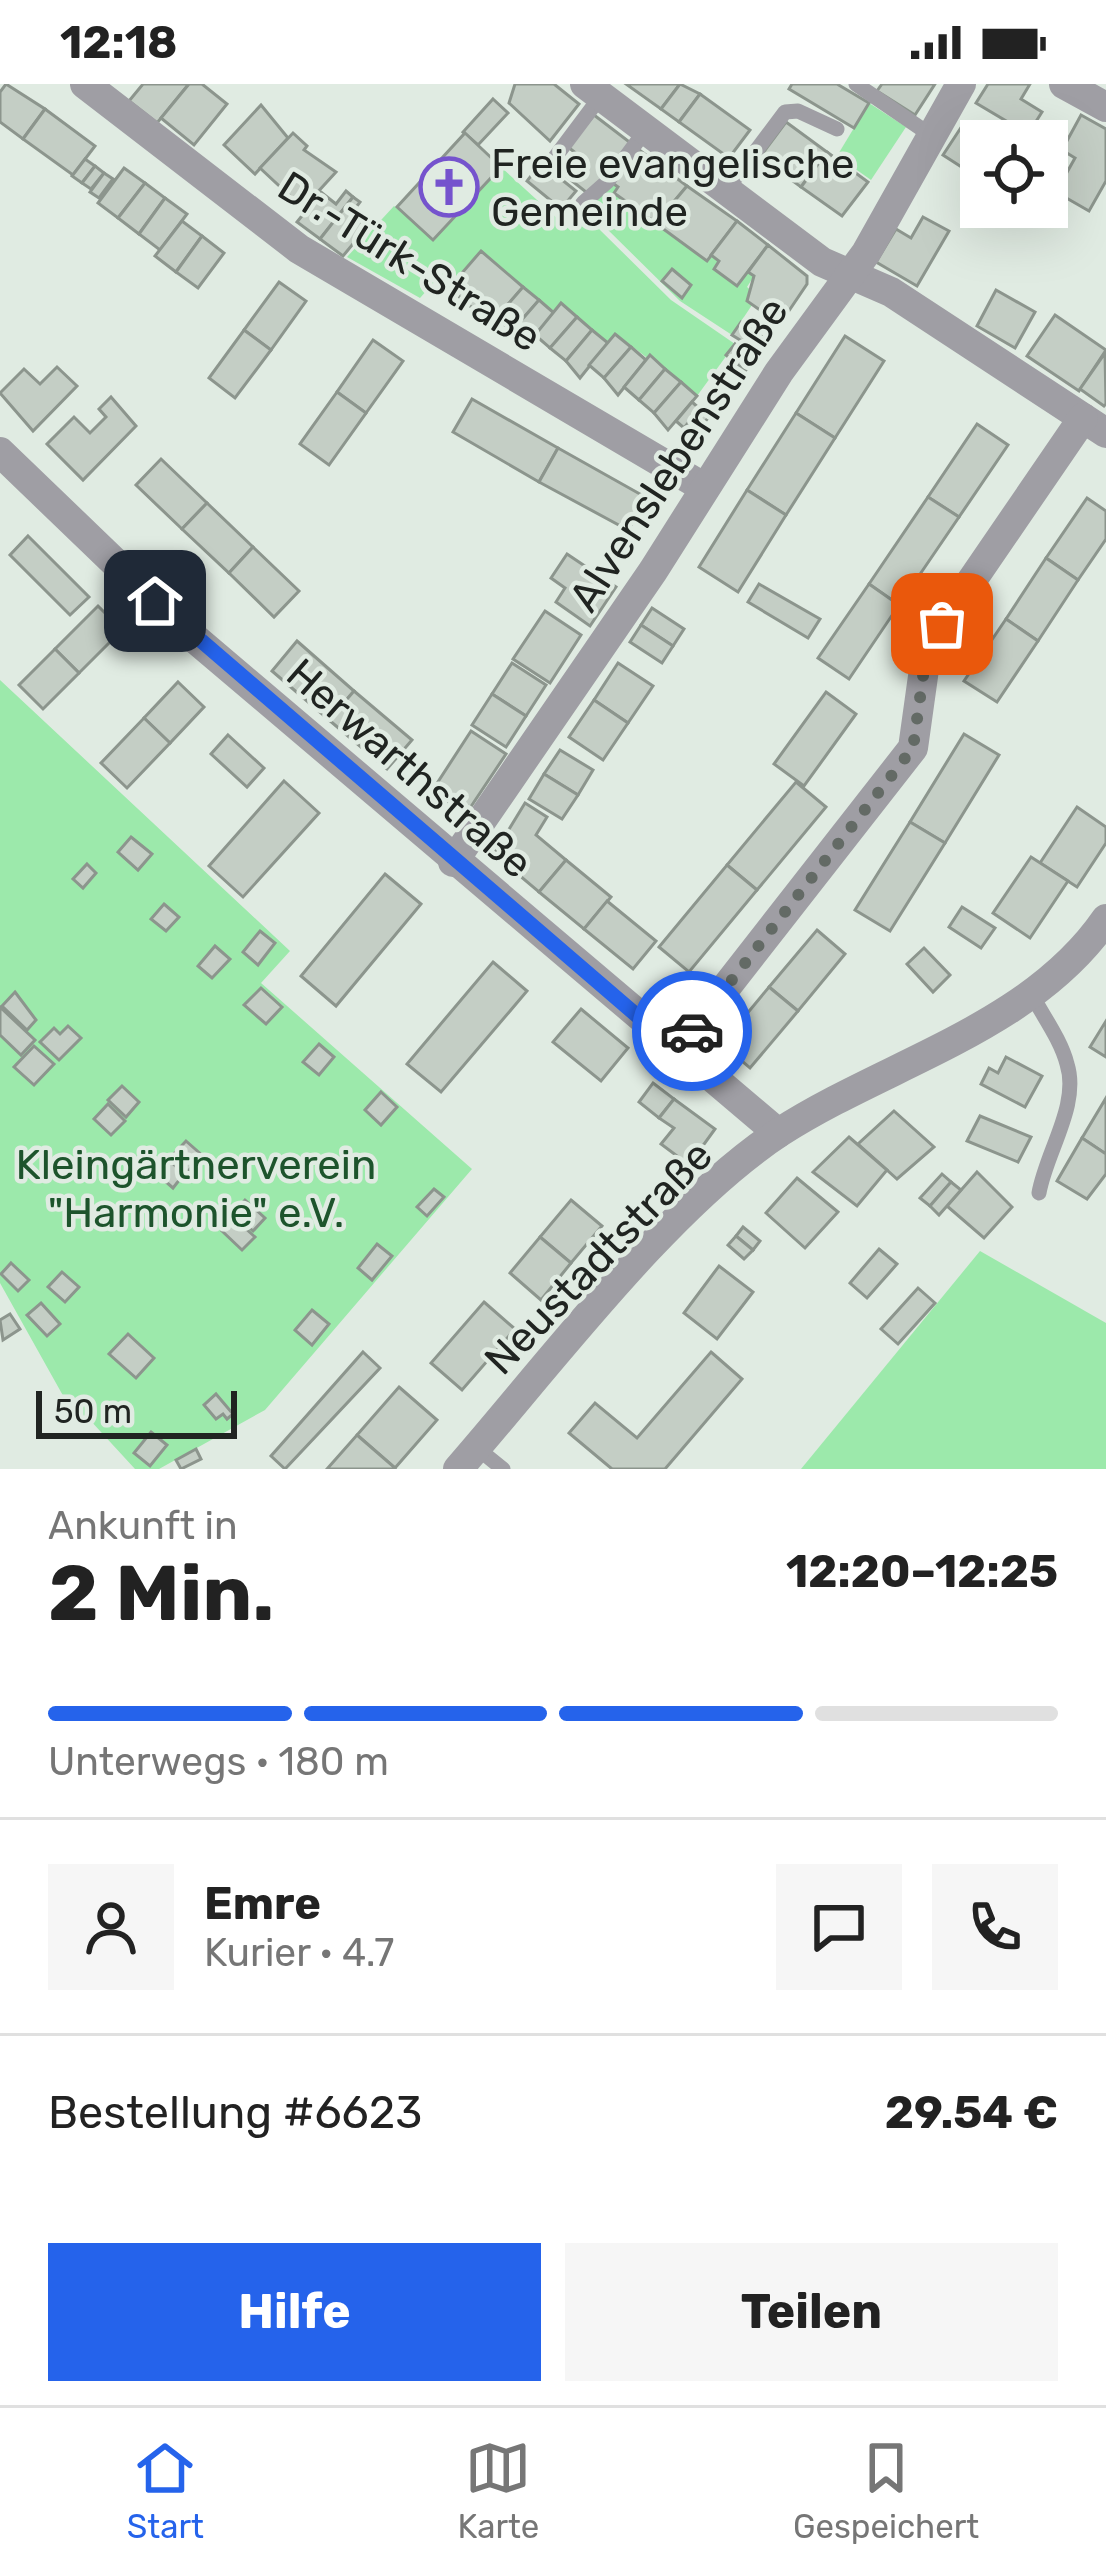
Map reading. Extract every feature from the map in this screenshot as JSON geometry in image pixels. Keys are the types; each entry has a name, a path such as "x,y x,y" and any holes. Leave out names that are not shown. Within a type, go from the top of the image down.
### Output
{"street":[{"name":"Dr.-Türk-Straße","path":"85,84 298,249 705,488"},
{"name":"Alvenslebenstraße","path":"454,862 848,272 866,253 962,84"},
{"path":"1064,84 1106,106"},
{"path":"593,90 822,262 891,292 1095,426 942,624 925,662 913,748 677,1050"},
{"name":"Herwarthstraße","path":"0,452 186,631 778,1133"},
{"name":"Neustadtstraße","path":"468,1458 677,1220 778,1133 1032,995 1088,946 1106,919"}],"lane":[{"path":"856,84 932,136"},
{"path":"553,160 593,90"},
{"path":"725,192 785,112 798,110 837,129"},
{"path":"583,203 608,182 645,131"},
{"path":"1032,995 1067,1063 1071,1096 1045,1159 1039,1193"},
{"path":"468,1458 503,1469"}],"green space":[{"path":"869,103 906,127 871,180 837,156"},
{"path":"501,167 571,231 611,182 618,187 615,193 651,220 657,214 667,222 663,228 706,261 711,255 719,261 714,269 736,286 748,272 754,276 747,287 753,292 747,301 752,305 732,335 680,301 603,225 599,229 671,300 735,344 697,396 616,334 607,343 562,304 553,313 482,251 449,288 437,279 420,298 347,257 394,206 433,239"},
{"name":"Kleingärtnerverein \"Harmonie\" e.V.","path":"0,680 290,951 261,983 472,1169 265,1410 159,1469 135,1469 89,1419 80,1426 0,1283"},
{"path":"980,1251 1106,1323 1106,1469 801,1469"}],"building":[{"path":"6,84 45,109 23,139 0,122 0,92"},
{"path":"143,84 188,85 157,123 129,101"},
{"path":"189,84 202,84 227,104 194,145 161,118"},
{"path":"515,84 554,84 579,104 550,141 509,103"},
{"path":"626,84 680,84 661,109"},
{"path":"680,84 700,94 679,122 661,109"},
{"path":"792,84 837,84 869,103 854,128 789,89"},
{"path":"882,84 935,84 915,115 877,91"},
{"path":"988,84 1030,84 1021,99 1042,112 1037,120 1005,120 976,103"},
{"path":"700,94 750,130 729,158 679,122"},
{"path":"493,99 508,113 478,145 463,132"},
{"path":"261,105 288,138 255,174 224,145"},
{"path":"45,109 95,146 73,175 23,139"},
{"path":"594,115 632,144 591,196 567,177 582,158 568,147"},
{"path":"1081,115 1106,129 1106,181 1089,211 1068,199 1068,171 1075,158 1068,154 1068,139"},
{"path":"786,122 827,152 801,187 760,157"},
{"path":"960,129 960,166 943,155"},
{"path":"293,133 307,146 304,150 336,172 303,208 260,168"},
{"name":"Freie evangelische Gemeinde","path":"465,133 501,167 433,240 397,207"},
{"path":"638,149 687,186 661,217 652,220 614,193 618,187 611,182"},
{"path":"827,152 868,182 842,216 801,187"},
{"path":"85,159 95,166 82,183 72,176"},
{"path":"541,163 576,191 561,209 527,181"},
{"path":"95,166 104,173 91,189 82,183"},
{"path":"124,168 145,183 118,218 98,203"},
{"path":"104,173 113,179 99,198 90,192"},
{"path":"145,183 165,198 139,234 118,218"},
{"path":"687,186 737,221 707,261 662,228 667,222 661,217"},
{"path":"346,191 353,197 320,239 297,222 321,192 336,204"},
{"path":"353,197 360,202 351,214 367,227 343,256 320,239"},
{"path":"165,198 187,214 160,250 139,234"},
{"path":"923,217 949,231 917,286 876,262 896,229 911,238"},
{"path":"182,221 202,236 176,272 155,256"},
{"path":"737,221 768,245 737,286 714,269 719,261 711,255"},
{"path":"202,236 224,253 198,288 176,272"},
{"path":"768,245 807,276 807,284 780,324 747,301 754,276 748,272"},
{"path":"481,251 523,287 491,324 449,288"},
{"path":"672,269 691,285 682,298 662,281"},
{"path":"279,282 306,301 271,350 244,330"},
{"path":"523,287 539,300 512,331 496,318"},
{"path":"996,290 1035,312 1015,348 977,326"},
{"path":"539,300 554,313 526,348 512,331"},
{"path":"561,303 577,317 550,348 535,335"},
{"path":"1055,315 1106,350 1079,391 1027,356"},
{"path":"577,317 592,330 566,361 550,348"},
{"path":"741,322 761,336 753,348 732,335"},
{"path":"244,330 271,350 235,398 209,378"},
{"path":"592,330 608,343 580,378 566,361"},
{"path":"615,334 631,347 604,378 589,365"},
{"path":"845,336 884,361 835,438 796,413"},
{"path":"373,340 403,361 366,413 337,392"},
{"path":"735,344 754,360 745,371 726,355"},
{"path":"631,347 646,360 618,395 604,378"},
{"path":"1105,353 1106,404 1104,406 1080,389"},
{"path":"650,355 665,369 639,400 624,387"},
{"path":"57,367 77,386 33,431 0,393 24,369 40,384"},
{"path":"665,369 681,382 654,413 639,400"},
{"path":"681,382 697,396 668,430 654,413"},
{"path":"337,392 366,413 329,465 300,444"},
{"path":"111,397 136,426 83,480 47,444 74,417 90,433 106,417 99,409"},
{"path":"472,399 558,448 539,482 453,432"},
{"path":"692,402 700,409 684,428 676,421"},
{"path":"700,409 709,417 693,436 684,428"},
{"path":"796,413 835,438 786,515 747,490"},
{"path":"977,424 1008,445 959,517 928,497"},
{"path":"558,448 647,498 628,530 539,482"},
{"path":"161,459 207,503 182,529 136,485"},
{"path":"747,490 786,515 738,592 699,567"},
{"path":"928,497 959,517 899,605 869,584"},
{"path":"1087,498 1106,511 1106,539 1078,580 1046,558"},
{"path":"207,503 253,547 229,573 182,529"},
{"path":"28,536 89,597 70,615 10,555"},
{"path":"253,547 299,591 274,617 229,573"},
{"path":"567,554 616,587 590,626 556,602 565,588 551,578"},
{"path":"1046,558 1078,580 1038,641 1006,619"},
{"path":"759,584 820,619 808,638 748,602"},
{"path":"869,584 899,605 849,679 818,658"},
{"path":"98,606 122,630 79,673 55,649"},
{"path":"652,608 684,629 673,646 641,625"},
{"path":"545,611 581,635 550,683 513,659"},
{"path":"1006,619 1038,641 997,702 964,681"},
{"path":"641,625 673,646 662,663 630,642"},
{"path":"297,641 354,691 329,720 272,671"},
{"path":"55,649 79,673 43,709 19,685"},
{"path":"512,663 546,685 526,716 492,694"},
{"path":"618,663 653,686 628,723 594,700"},
{"path":"178,682 204,707 170,743 144,718"},
{"path":"354,691 412,740 387,769 329,720"},
{"path":"826,692 856,714 804,786 774,764"},
{"path":"492,694 526,716 506,747 472,725"},
{"path":"594,700 628,723 603,760 569,737"},
{"path":"144,718 170,743 127,788 101,763"},
{"path":"471,731 506,754 466,814 432,791"},
{"path":"964,734 999,755 945,843 910,822"},
{"path":"228,735 264,768 247,787 211,754"},
{"path":"560,750 593,770 578,795 544,774"},
{"path":"544,774 578,795 562,819 529,799"},
{"path":"284,781 319,813 243,897 209,866"},
{"path":"796,782 826,807 757,890 727,865"},
{"path":"525,803 547,817 536,835 566,860 539,892 494,854"},
{"path":"1077,807 1106,827 1106,843 1077,887 1040,863"},
{"path":"910,822 945,843 890,931 855,910"},
{"path":"131,837 152,854 138,870 118,852"},
{"path":"1031,857 1068,881 1030,938 993,913"},
{"path":"566,860 611,897 584,929 539,892"},
{"path":"87,864 96,873 83,888 73,879"},
{"path":"727,865 757,890 689,972 659,947"},
{"path":"385,874 421,904 336,1006 301,976"},
{"path":"607,901 656,941 633,969 584,929"},
{"path":"164,904 179,917 166,931 151,919"},
{"path":"962,907 995,928 981,948 949,927"},
{"path":"817,930 845,954 798,1011 769,987"},
{"path":"260,931 275,943 258,965 243,952"},
{"path":"215,946 230,959 212,978 198,966"},
{"path":"924,948 950,975 933,992 907,964"},
{"path":"493,962 527,991 441,1092 407,1064"},
{"path":"769,987 798,1011 750,1068 722,1044"},
{"path":"261,988 282,1007 266,1024 244,1005"},
{"path":"15,992 36,1020 27,1030 2,1006"},
{"path":"0,1007 35,1040 21,1055 0,1035"},
{"path":"581,1009 628,1048 601,1081 553,1042"},
{"path":"1106,1021 1106,1057 1090,1047"},
{"path":"68,1026 81,1038 59,1060 40,1042 54,1028 60,1034"},
{"path":"319,1044 334,1057 319,1075 303,1062"},
{"path":"34,1046 54,1064 34,1085 14,1067"},
{"path":"1006,1057 1042,1076 1025,1107 981,1084 989,1068 998,1073"},
{"path":"653,1083 674,1099 659,1118 639,1102"},
{"path":"122,1086 139,1102 126,1117 108,1100"},
{"path":"381,1092 397,1107 381,1125 365,1110"},
{"path":"1106,1098 1106,1154 1082,1138"},
{"path":"674,1099 715,1129 689,1165 661,1144 674,1128 659,1118"},
{"path":"108,1104 125,1121 111,1135 94,1119"},
{"path":"894,1111 934,1147 897,1179 858,1144"},
{"path":"980,1116 1031,1137 1018,1162 967,1141"},
{"path":"849,1137 887,1170 857,1206 813,1172"},
{"path":"1082,1138 1106,1154 1106,1174 1087,1199 1057,1181"},
{"path":"186,1141 203,1156 187,1172 171,1157"},
{"path":"169,1160 184,1174 173,1188 157,1174"},
{"path":"977,1172 1012,1207 984,1238 947,1206"},
{"path":"942,1174 951,1182 930,1206 920,1198"},
{"path":"797,1178 838,1212 805,1248 766,1213"},
{"path":"951,1182 961,1190 939,1215 930,1206"},
{"path":"434,1189 444,1197 427,1216 417,1207"},
{"path":"245,1200 265,1218 253,1231 233,1213"},
{"path":"571,1200 602,1226 571,1263 540,1237"},
{"path":"234,1218 255,1237 242,1250 222,1231"},
{"path":"743,1227 760,1241 753,1250 736,1236"},
{"path":"736,1236 753,1250 744,1259 728,1245"},
{"path":"540,1237 571,1263 541,1300 510,1273"},
{"path":"377,1244 392,1256 372,1280 358,1268"},
{"path":"879,1249 897,1264 867,1298 850,1283"},
{"path":"11,1263 29,1280 18,1291 1,1274"},
{"path":"719,1266 753,1292 717,1339 684,1313"},
{"path":"62,1272 79,1287 65,1302 48,1287"},
{"path":"918,1288 935,1303 898,1344 881,1329"},
{"path":"484,1302 515,1329 462,1390 431,1363"},
{"path":"41,1303 60,1324 47,1336 27,1315"},
{"path":"312,1310 329,1324 312,1345 295,1330"},
{"path":"10,1314 20,1329 3,1340 0,1320"},
{"path":"128,1334 154,1358 136,1378 109,1354"},
{"path":"363,1352 380,1368 285,1469 271,1456"},
{"path":"711,1352 742,1379 665,1469 612,1469 569,1433 595,1403 637,1438"},
{"path":"399,1387 437,1420 395,1468 357,1435"},
{"path":"216,1394 233,1414 227,1419 223,1414 216,1419 204,1405"},
{"path":"151,1432 167,1445 150,1466 134,1453"},
{"path":"357,1435 395,1468 327,1469"},
{"path":"196,1449 201,1459 181,1469 176,1460"}],"way so far":[{"path":"692,1031 913,748 925,662 942,624"}],"place":[{"name":"Freie evangelische Gemeinde","path":"449,187"}],"route":[{"path":"155,601 677,1050 692,1031"}]}
